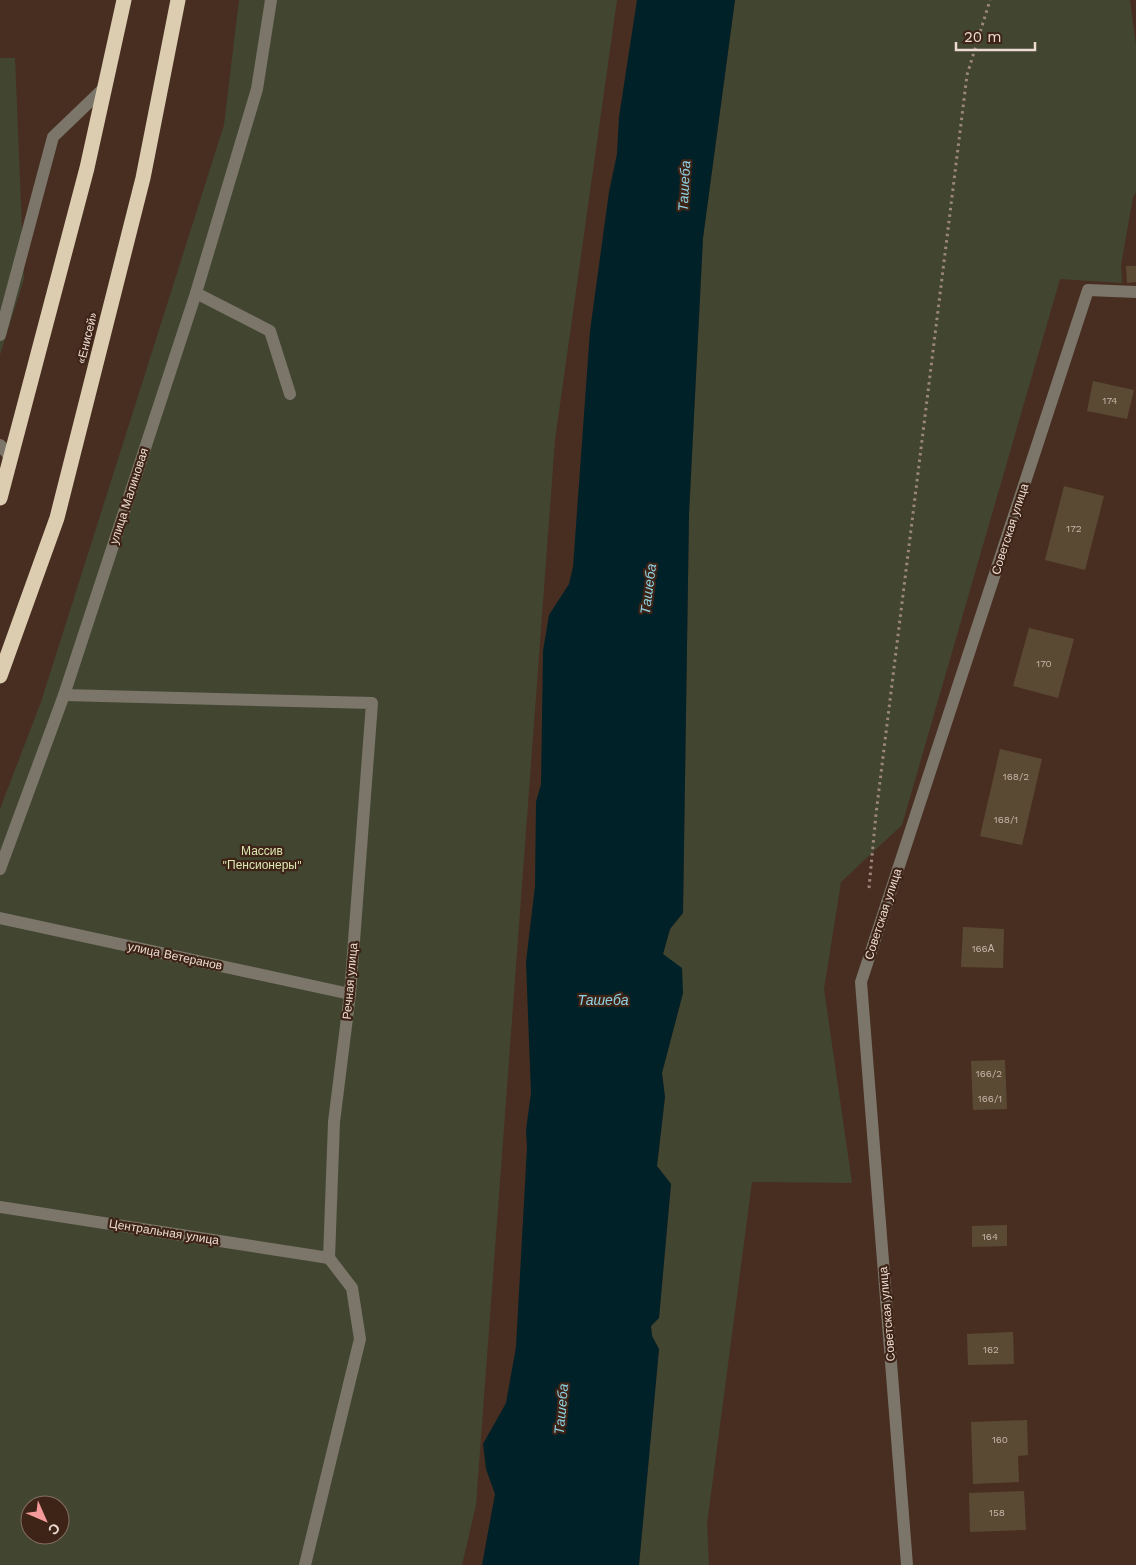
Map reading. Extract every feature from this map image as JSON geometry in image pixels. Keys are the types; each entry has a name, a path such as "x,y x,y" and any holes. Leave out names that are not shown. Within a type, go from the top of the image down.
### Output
{"highway":[{"path":"0,498 87,168 124,0"},
{"name":"«Енисей»","path":"0,676 57,518 143,178 178,0"}],"street":[{"name":"улица Малиновая","path":"0,869 64,695 196,293 257,89 271,0"},
{"path":"0,335 53,137 105,87"},
{"name":"Советская улица","path":"907,1565 861,982 1088,290 1136,292"},
{"path":"196,293 270,331 290,394"},
{"path":"0,445 10,458"},
{"name":"Речная улица","path":"64,695 372,703 350,994 334,1122 329,1258"},
{"name":"улица Ветеранов","path":"0,918 350,994"},
{"name":"Центральная улица","path":"0,1208 329,1258"},
{"path":"305,1565 360,1339 352,1288 329,1258"}],"path":[{"path":"869,893 876,814 967,75 990,0"}],"green space":[{"name":"Массив \"Пенсионеры\"","path":"239,0 617,0 555,440 476,1505 462,1565 0,1565 0,809 41,702 224,125"},
{"path":"735,0 1130,0 1136,45 1136,192 1133,197 1121,265 1122,283 1060,279 902,825 841,882 824,989 852,1183 752,1182 707,1524 709,1565 639,1565 659,1349 652,1336 651,1326 659,1318 671,1184 657,1166 665,1097 662,1073 683,993 663,954 670,929 683,913 689,514 703,238"},
{"path":"0,58 15,58 24,279 0,355"}],"water":[{"name":"Ташеба","path":"637,0 735,0 703,238 689,514 683,913 670,929 663,954 682,968 683,993 662,1073 665,1097 657,1166 671,1184 659,1318 651,1326 652,1336 659,1349 639,1565 482,1565 495,1494 486,1469 483,1444 506,1403 516,1347 527,1147 526,1130 531,1093 526,962 535,886 536,802 541,784 543,651 549,615 569,584 573,567 590,331 609,192 617,154 619,117"}],"building":[{"path":"1126,266 1136,266 1136,282 1127,283"},
{"path":"1093,381 1134,390 1127,419 1087,411"},
{"path":"1064,486 1104,496 1085,570 1045,560"},
{"path":"1029,628 1074,639 1058,698 1013,686"},
{"path":"1000,749 1042,759 1022,845 980,836"},
{"path":"963,927 1004,929 1003,968 961,967"},
{"path":"1005,1060 1007,1109 973,1110 971,1061"},
{"path":"1007,1225 1007,1246 972,1247 972,1226"},
{"path":"1013,1332 1014,1364 968,1365 967,1334"},
{"path":"1027,1420 1028,1455 1018,1456 1019,1482 973,1484 971,1422"},
{"path":"1024,1491 1026,1530 970,1532 969,1493"}]}
